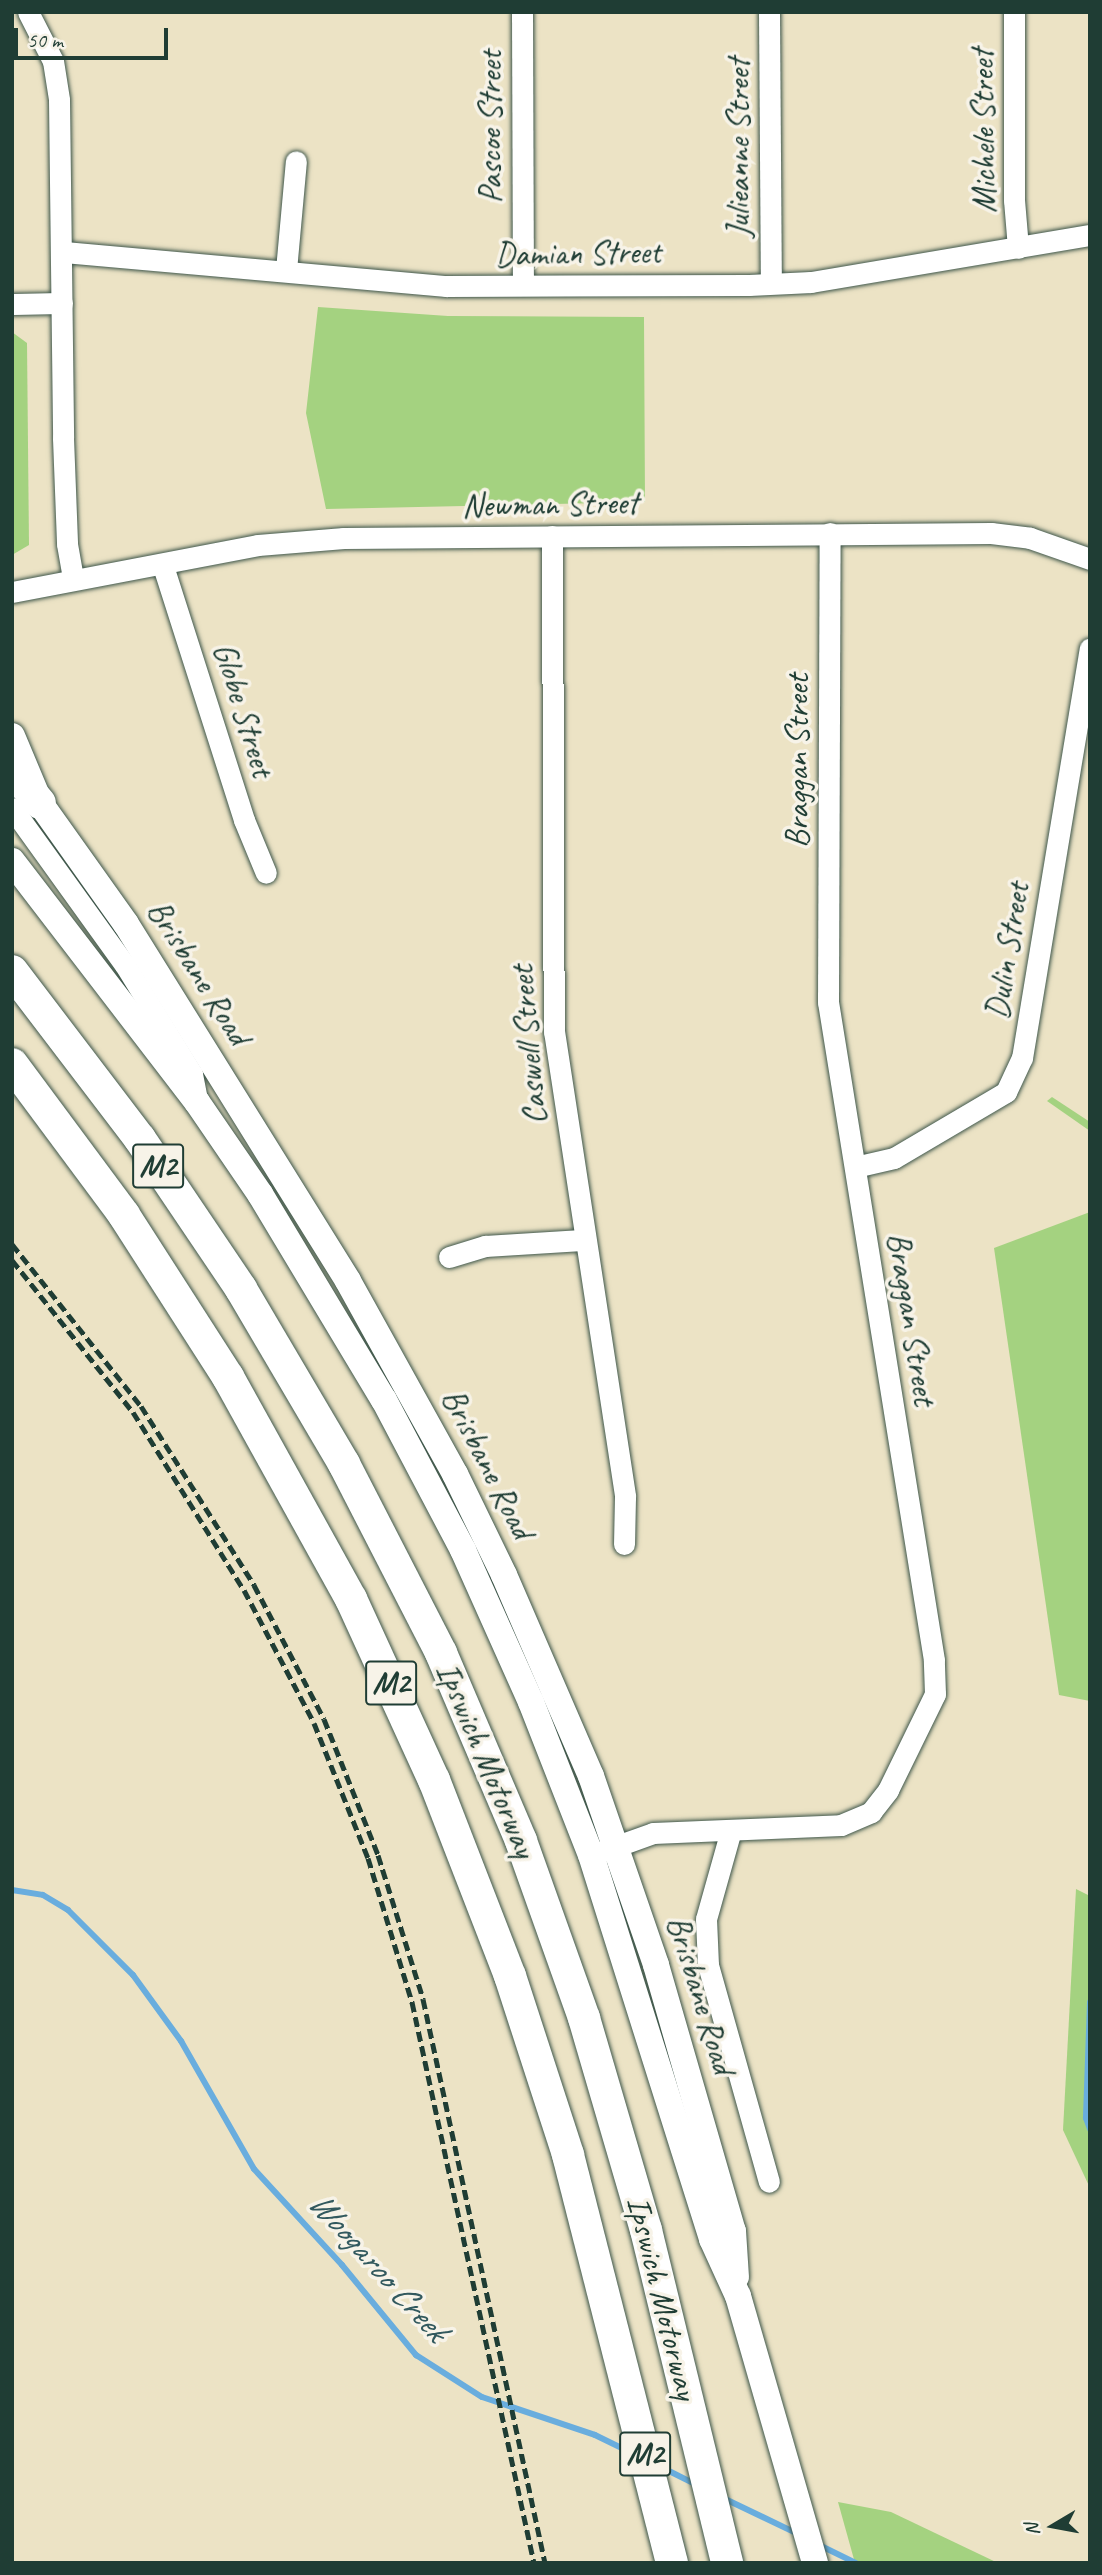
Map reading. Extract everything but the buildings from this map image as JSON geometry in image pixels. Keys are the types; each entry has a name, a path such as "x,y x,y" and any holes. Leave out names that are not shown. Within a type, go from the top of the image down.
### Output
{"highway":[{"path":"12,770 26,806"},
{"name":"Ipswich Motorway","path":"12,971 140,1139 241,1289 344,1464 428,1625 490,1763 555,1932 616,2121 727,2563"},
{"name":"Ipswich Motorway","path":"12,1064 124,1215 228,1377 292,1486 395,1691 465,1855 510,1976 568,2155 619,2346 672,2563"}],"main road":[{"name":"Brisbane Road","path":"12,736 26,806 126,924 401,1373 505,1575 617,1846 733,2231 738,2296"},
{"name":"Brisbane Road","path":"12,861 197,1102 309,1271 426,1478 526,1690 591,1855 712,2239 738,2296 814,2563"}],"street":[{"path":"28,12 52,61 57,87 64,252 62,303 66,531 73,577"},
{"name":"Pascoe Street","path":"522,12 523,284"},
{"name":"Julieanne Street","path":"769,12 771,283"},
{"name":"Michele Street","path":"1014,12 1018,248"},
{"path":"286,270 296,160"},
{"name":"Damian Street","path":"64,252 446,286 771,283 811,282 1090,234"},
{"path":"12,304 62,303"},
{"name":"Braggan Street","path":"591,1855 653,1833 841,1825 871,1812 888,1790 935,1694 934,1660 828,1002 830,533"},
{"name":"Newman Street","path":"12,592 73,577 163,566 258,545 320,540 991,533 1030,538 1090,559"},
{"name":"Caswell Street","path":"552,536 554,1019 582,1240 625,1497 624,1544"},
{"name":"Globe Street","path":"163,566 244,820 266,873"},
{"name":"Dulin Street","path":"855,1167 894,1158 1006,1091 1022,1058 1090,649"},
{"path":"26,806 192,1074 197,1102"},
{"path":"449,1257 485,1246 582,1240"},
{"path":"731,1830 706,1919 708,1965 769,2182"}],"green space":[{"path":"318,307 448,316 644,317 645,502 326,509 306,413"},
{"path":"12,332 27,343 29,545 12,555"},
{"path":"1052,1097 1090,1122 1090,1131 1047,1101"},
{"path":"1090,1212 1090,1701 1059,1695 994,1248"},
{"path":"1076,1889 1090,1896 1090,2188 1063,2130"},
{"path":"838,2502 891,2512 998,2563 855,2563"}],"waterway":[{"name":"Woogaroo Creek","path":"12,1890 43,1895 68,1910 133,1975 181,2041 254,2169 342,2265 416,2355 482,2397 595,2435 634,2454"},
{"name":"Woogaroo Creek","path":"1090,2002 1086,2118 1090,2129"},
{"name":"Woogaroo Creek","path":"657,2465 697,2485"},
{"name":"Woogaroo Creek","path":"723,2498 798,2534"},
{"name":"Woogaroo Creek","path":"817,2544 856,2563"}],"railway":[{"path":"12,1244 141,1406 254,1585 324,1719 378,1855 423,1999 545,2563"},
{"path":"12,1260 133,1412 244,1590 314,1723 368,1858 412,2002 534,2563"}]}
